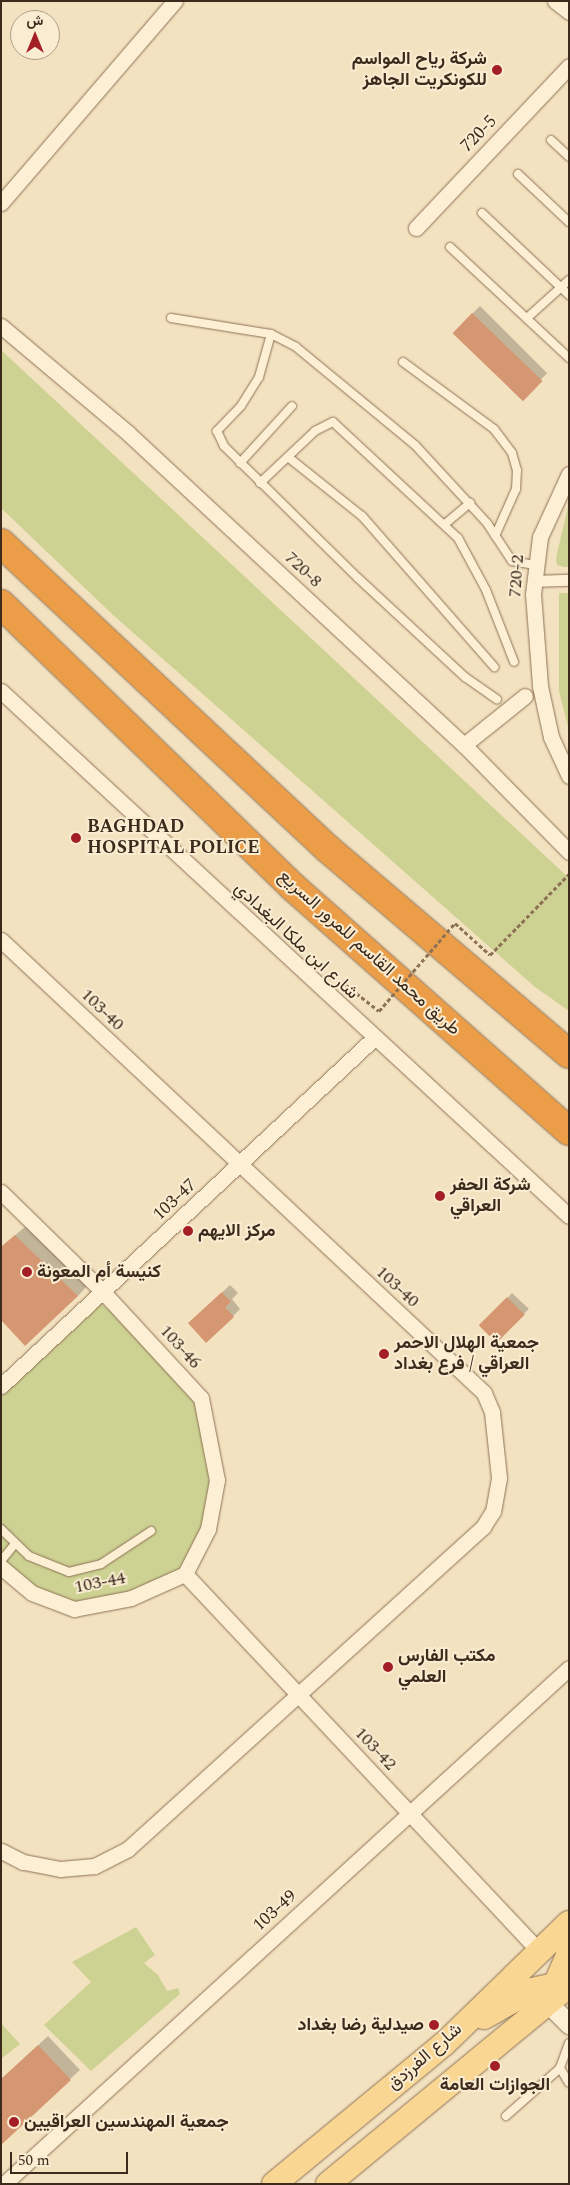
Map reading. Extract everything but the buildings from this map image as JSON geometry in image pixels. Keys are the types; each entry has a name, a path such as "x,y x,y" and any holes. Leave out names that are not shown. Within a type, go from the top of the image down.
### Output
{"highway":[{"path":"1,544 328,849 569,1054"},
{"name":"طريق محمد القاسم للمرور السريع","path":"1,604 293,886 569,1131"},
{"path":"538,1105 569,1135"}],"main road":[{"path":"541,1947 569,1904"},
{"name":"شارع الفرزدق","path":"274,2184 444,2044 541,1947 569,1923"},
{"path":"444,2044 504,2003 560,1988 569,1953"},
{"name":"شارع الفرزدق","path":"328,2184 560,1988"}],"street":[{"path":"1,203 175,1"},
{"path":"555,1 569,12"},
{"name":"720-5","path":"416,228 569,66"},
{"name":"720-8","path":"1,326 128,433 464,745 569,852"},
{"name":"720-2","path":"569,474 548,511 533,581 540,686 551,736 569,776"},
{"path":"533,581 569,580"},
{"name":"شارع ابن ملكا البغدادي","path":"1,691 373,1039 569,1216"},
{"path":"464,745 525,696"},
{"name":"103-40","path":"1,940 239,1166 484,1393 496,1431 497,1496 483,1527 128,1849 94,1866 60,1869 23,1862 1,1851"},
{"name":"103-47","path":"1,1386 104,1292 373,1039"},
{"name":"103-46","path":"1,1192 104,1292 201,1398 218,1480 208,1530 184,1574"},
{"name":"103-44","path":"1,1567 32,1593 74,1609 131,1598 184,1574"},
{"name":"103-42","path":"184,1574 409,1813 541,1947"},
{"name":"103-49","path":"5,2180 569,1668"},
{"path":"560,1988 569,2024"}],"lane":[{"path":"551,140 569,156"},
{"path":"518,174 569,222"},
{"path":"482,213 569,295"},
{"path":"450,247 569,358"},
{"path":"527,318 559,286 569,280"},
{"path":"171,318 271,334 357,393 470,503 512,561 535,565"},
{"path":"271,334 259,377 241,406 217,431 224,446 260,483 465,677 497,699"},
{"path":"403,362 486,423 512,453 518,470 516,489 495,536"},
{"path":"240,463 292,406"},
{"path":"260,483 323,424 333,422 445,524 469,555 514,662"},
{"path":"288,458 362,516 494,667"},
{"path":"445,524 470,503"},
{"path":"1,1529 14,1545 46,1566 69,1572 101,1564 151,1531"},
{"path":"1,1561 14,1545"},
{"path":"506,2116 560,2068 569,2043"},
{"path":"560,2068 569,2083"}],"path":[{"path":"341,980 379,1011 455,924 490,955 569,874"}],"green space":[{"path":"1,350 569,878 569,1011 535,987 113,615 1,508"},
{"path":"569,502 569,567 564,567 557,565 556,558"},
{"path":"559,593 569,593 569,731 559,691"},
{"path":"101,1304 143,1335 201,1398 217,1480 185,1574 80,1616 1,1567 1,1390"},
{"path":"136,1927 155,1955 144,1963 158,1975 167,1991 178,1988 180,1994 91,2071 44,2025 91,1982 72,1962"},
{"path":"1,2023 20,2044 1,2059"}],"place":[{"name":"شركة رياح المواسم للكونكريت الجاهز","path":"497,70"},
{"name":"BAGHDAD HOSPITAL POLICE","path":"76,838"},
{"name":"شركة الحفر العراقي","path":"440,1196"},
{"name":"مركز الايهم","path":"188,1231"},
{"name":"كنيسة أم المعونة","path":"27,1272"},
{"name":"جمعية الهلال الاحمر العراقي / فرع بغداد","path":"384,1354"},
{"name":"مكتب الفارس العلمي","path":"388,1667"},
{"name":"صيدلية رضا بغداد","path":"434,2025"},
{"name":"الجوازات العامة","path":"495,2066"},
{"name":"جمعية المهندسين العراقيين","path":"14,2122"}]}
